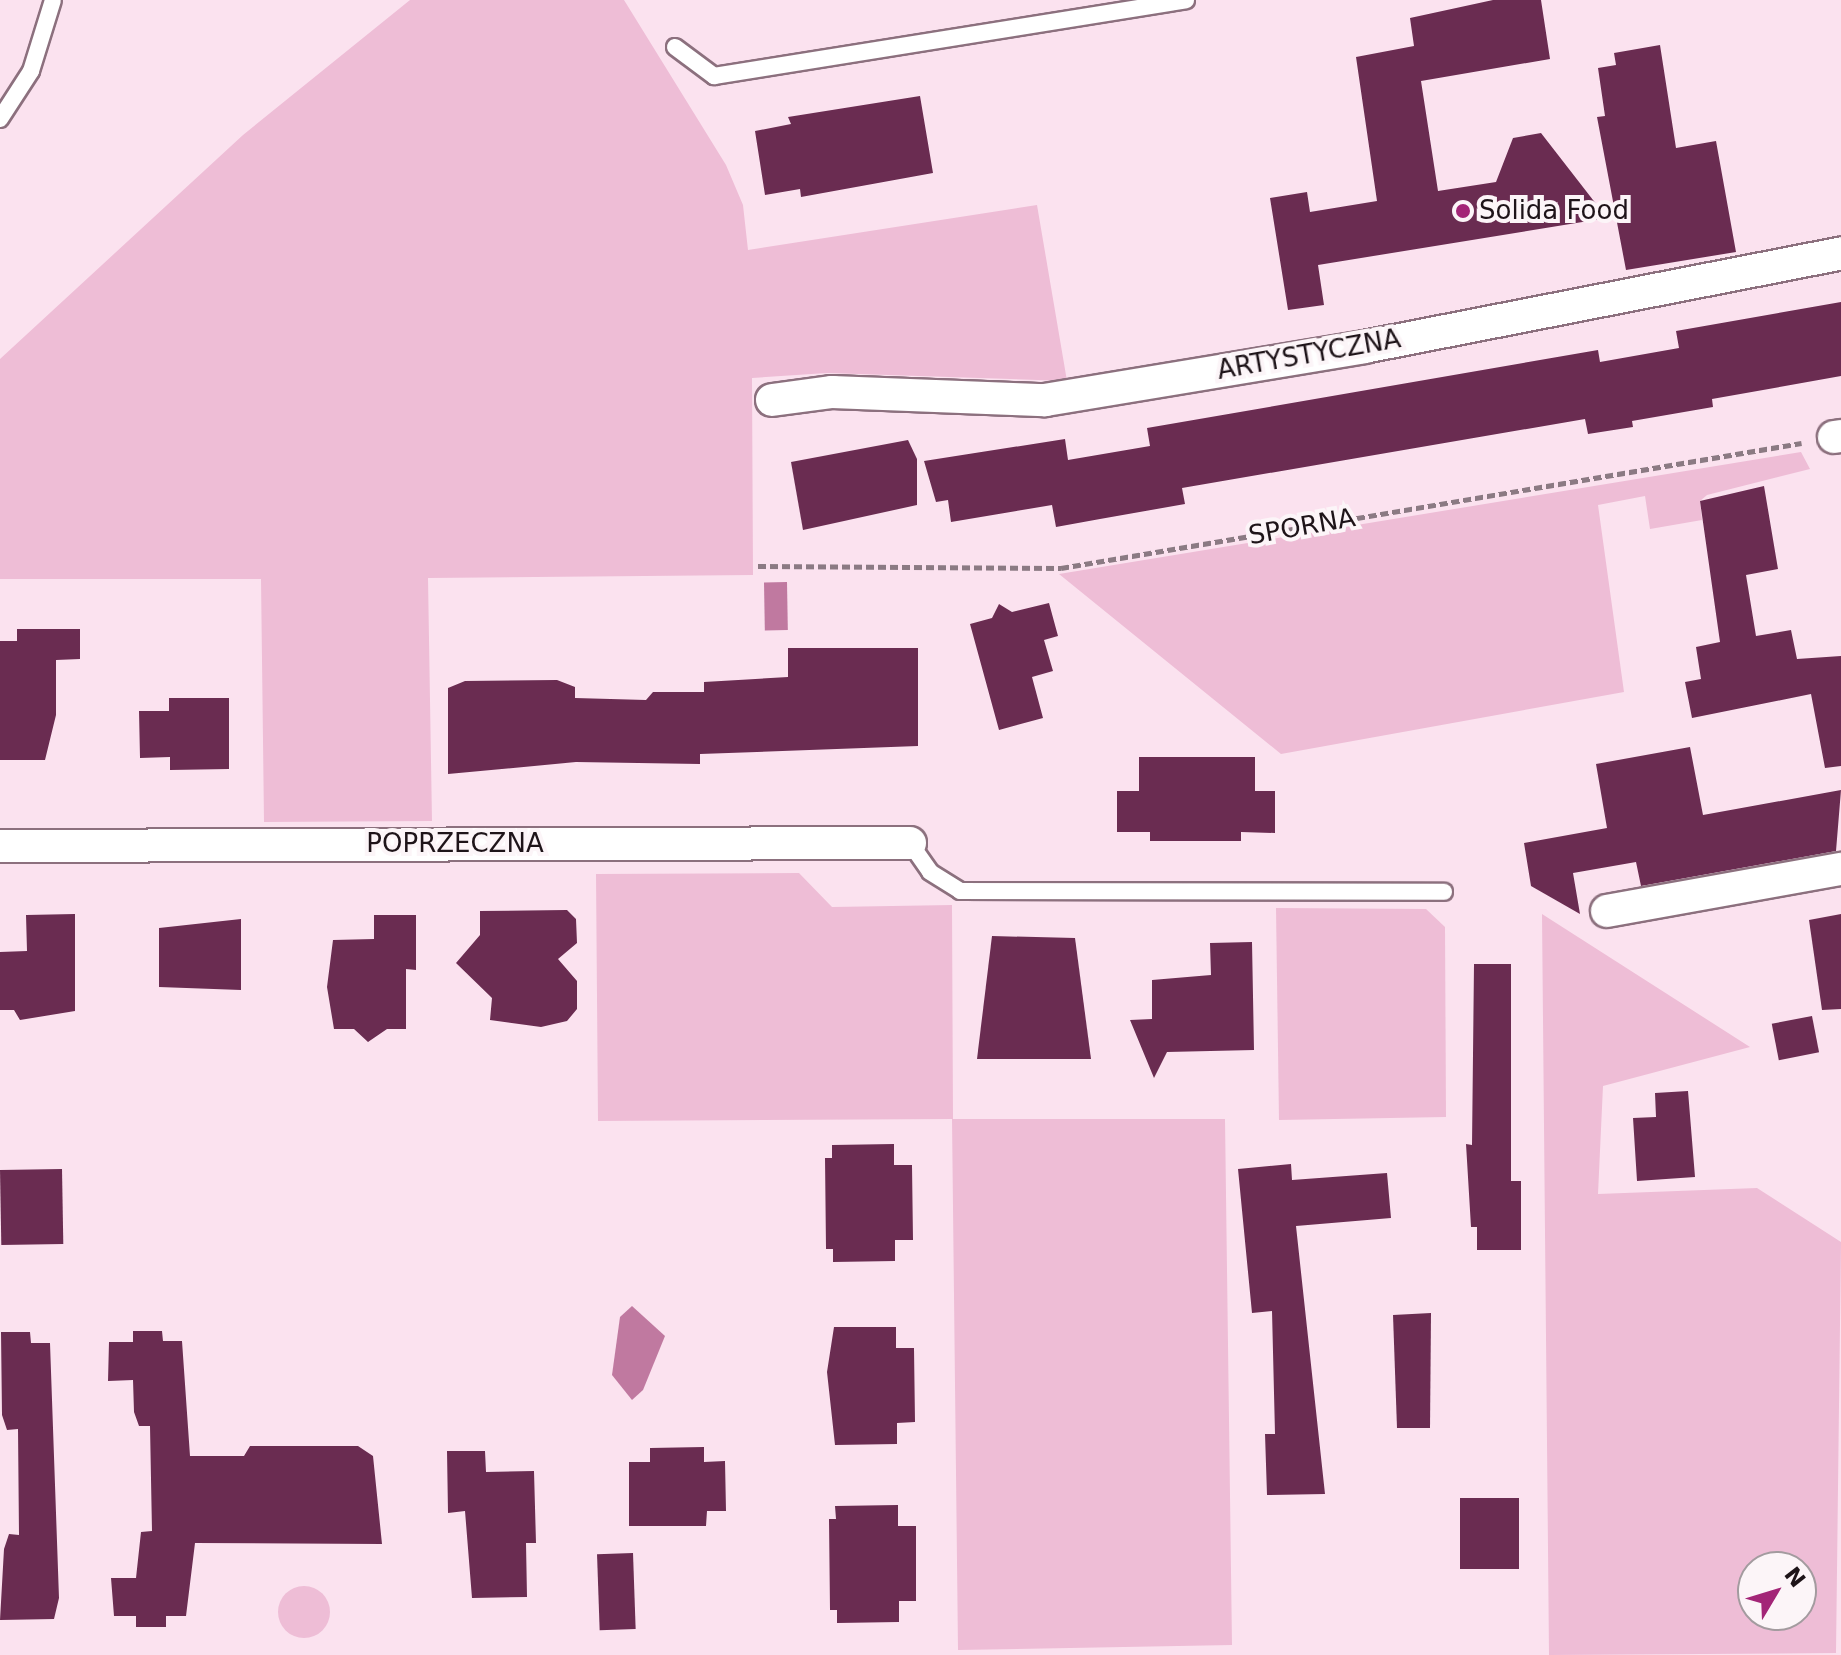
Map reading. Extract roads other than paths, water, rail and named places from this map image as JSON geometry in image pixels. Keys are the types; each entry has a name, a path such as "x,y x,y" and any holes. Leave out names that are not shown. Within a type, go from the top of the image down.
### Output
{"street":[{"name":"ARTYSTYCZNA","path":"772,400 832,392 1045,400 1364,347 1841,253"},
{"name":"POPRZECZNA","path":"0,846 910,843"},
{"path":"1607,911 1841,869"}],"lane":[{"path":"0,119 31,71 53,0"},
{"path":"675,47 714,76 1186,0"},
{"path":"910,843 930,872 960,891 1444,892"}],"place":[{"name":"Solida Food","path":"1463,211"}]}
